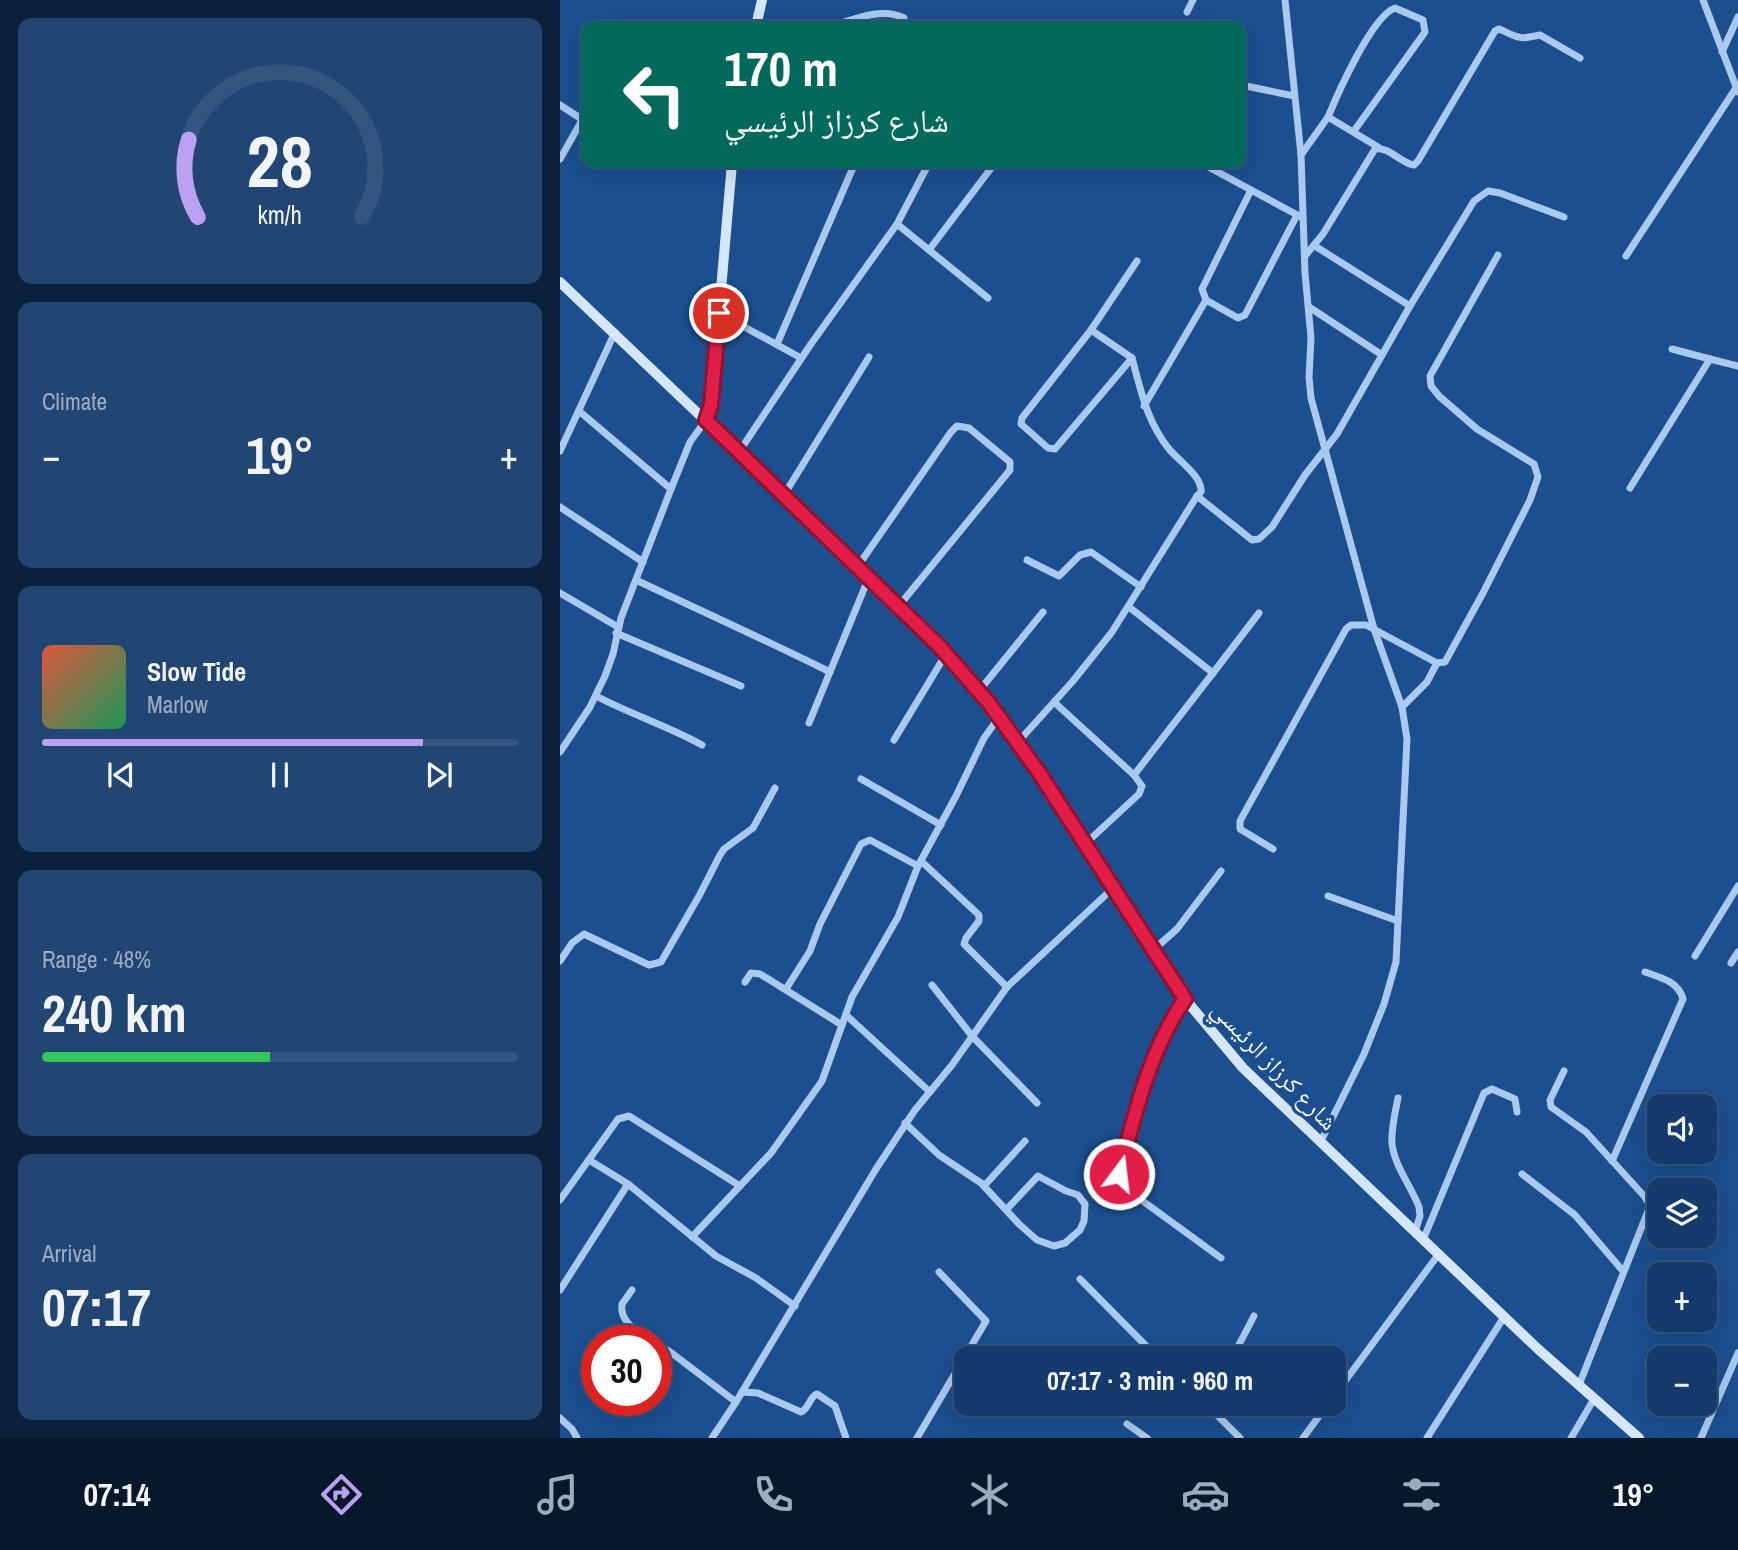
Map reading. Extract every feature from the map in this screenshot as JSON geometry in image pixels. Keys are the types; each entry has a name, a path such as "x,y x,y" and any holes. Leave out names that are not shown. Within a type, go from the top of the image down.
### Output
{"street":[{"path":"1188,12 1193,0"},
{"path":"1285,0 1301,156 1301,217 1311,338 1310,387 1325,452 1374,629 1402,707 1407,739 1396,962 1384,1004 1354,1077 1320,1143"},
{"path":"1626,256 1737,90 1703,0"},
{"path":"757,21 759,1"},
{"path":"1301,156 1328,117 1366,41 1386,11 1395,8 1423,20 1426,32 1354,131"},
{"path":"850,21 874,14 896,14 905,21"},
{"path":"1722,52 1738,17"},
{"path":"1328,117 1414,165 1493,34 1499,29 1519,39 1527,40 1540,35 1580,58"},
{"path":"1246,86 1294,96"},
{"path":"560,105 580,118 581,122 560,159"},
{"path":"1305,256 1315,246 1378,147"},
{"path":"560,752 596,696 613,654 617,630 671,489 690,442 706,420 711,405 732,168"},
{"path":"777,344 853,168"},
{"path":"739,452 897,224 926,168"},
{"path":"929,250 991,168"},
{"path":"1212,168 1301,217"},
{"path":"1251,190 1202,289 1206,300 1238,318 1244,317 1301,217"},
{"path":"1197,496 1252,540 1259,540 1267,533 1305,475 1325,452 1474,201 1488,191 1500,193 1564,217"},
{"path":"897,224 988,298"},
{"path":"1315,246 1410,306"},
{"path":"1273,849 1240,829 1242,817 1346,629 1359,624 1374,629 1437,663 1447,660 1530,500 1538,477 1534,464 1477,429 1431,386 1430,376 1498,255"},
{"path":"1132,358 1055,449 1048,448 1021,424 1021,420 1091,330 1137,261"},
{"name":"شارع كرزاز الرئيسي","path":"560,282 858,566 979,691 1018,742 1185,999 1243,1068 1504,1317 1639,1438"},
{"path":"1144,406 1206,300"},
{"path":"1309,307 1382,355"},
{"path":"719,313 802,358"},
{"path":"1018,742 1112,632 1201,492 1200,482 1166,445 1144,406 1132,358 1091,330"},
{"path":"560,451 615,332"},
{"path":"1672,349 1738,366"},
{"path":"784,495 869,357"},
{"path":"1630,488 1710,359"},
{"path":"579,411 671,489"},
{"path":"858,566 957,426 969,428 1010,462 1010,470 898,607"},
{"path":"560,507 643,562"},
{"path":"1027,560 1059,576 1080,555 1091,552 1141,587"},
{"path":"809,723 869,577"},
{"path":"636,580 830,672"},
{"path":"560,604 562,594 617,630 741,685"},
{"path":"1129,607 1213,673"},
{"path":"979,691 1043,612"},
{"path":"1133,775 1259,613"},
{"path":"894,740 946,654"},
{"path":"1402,707 1427,682 1437,663"},
{"path":"596,696 702,745"},
{"path":"1054,702 1141,783 1139,794 1084,845"},
{"path":"692,1237 780,1142 822,1081 852,997 898,917 920,863 984,738 1000,716"},
{"path":"862,779 941,825"},
{"path":"560,961 572,943 584,934 649,965 661,962 720,855 724,849 753,828 775,788"},
{"path":"786,989 810,951 820,924 861,844 870,840 920,863 979,915 979,921 964,944 1007,987"},
{"path":"1152,951 1177,929 1221,871"},
{"path":"1695,956 1738,886"},
{"path":"712,1438 743,1392 905,1124 1007,987 1112,889"},
{"path":"1328,896 1398,921"},
{"path":"1731,963 1738,952"},
{"path":"745,982 748,976 755,972 842,1025"},
{"path":"1612,1161 1682,999 1679,989 1673,983 1645,972"},
{"path":"932,985 972,1036 1037,1103"},
{"path":"1185,999 1155,1054 1133,1121 1119,1177 1129,1191 1221,1258"},
{"path":"846,1015 930,1092"},
{"path":"1564,1071 1550,1100 1551,1107 1586,1132 1650,1206 1578,1385"},
{"path":"1423,1240 1484,1093 1492,1089 1515,1099 1517,1112"},
{"path":"1398,1098 1392,1144 1419,1207 1420,1216 1415,1232"},
{"path":"560,1200 618,1119 629,1116 740,1186"},
{"path":"905,1124 939,1155 984,1186 1006,1210 1037,1240 1054,1246 1072,1239 1080,1230 1086,1210 1078,1195 1038,1176 1006,1210"},
{"path":"984,1186 1026,1141"},
{"path":"589,1160 628,1184 716,1256 755,1278 795,1306"},
{"path":"1522,1174 1575,1215 1623,1271"},
{"path":"560,1290 628,1184"},
{"path":"1346,1380 1438,1255"},
{"path":"918,1438 986,1321 939,1272"},
{"path":"1080,1279 1146,1346"},
{"path":"629,1325 622,1314 622,1304 632,1290"},
{"path":"1238,1346 1254,1316"},
{"path":"1427,1438 1504,1317"},
{"path":"672,1353 736,1402"},
{"path":"1701,1438 1738,1353"},
{"path":"743,1392 758,1393 801,1412 806,1409 814,1395 818,1395 835,1406 846,1438"},
{"path":"1571,1438 1594,1399"},
{"path":"1219,1416 1240,1438"},
{"path":"1303,1438 1319,1416"},
{"path":"560,1418 577,1438"},
{"path":"1127,1424 1147,1438"}],"route":[{"path":"719,313 711,405 706,420 963,671 1000,716 1040,774 1185,999 1155,1054 1119,1174"}]}
